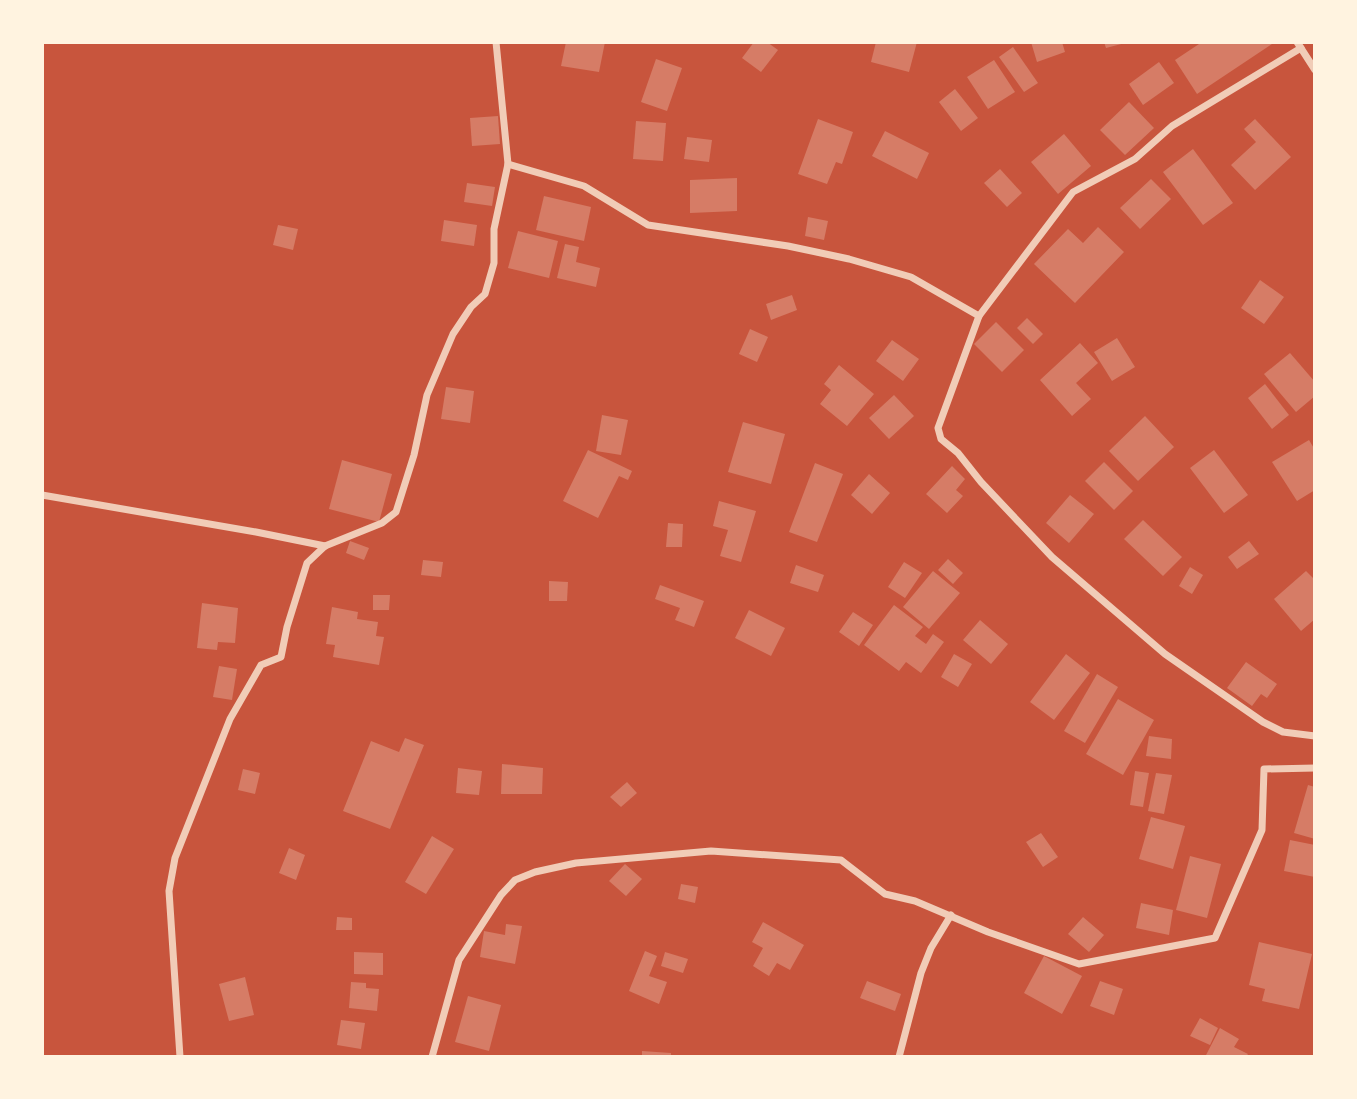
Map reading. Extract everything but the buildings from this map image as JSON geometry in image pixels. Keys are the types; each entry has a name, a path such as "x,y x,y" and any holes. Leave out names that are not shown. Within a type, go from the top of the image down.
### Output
{"street":[{"path":"180,1057 169,891 175,858 230,719 261,665 282,657 287,627 307,563 325,546 383,523 396,512 414,455 427,395 453,334 471,307 485,294 494,263 494,229 508,164 496,42"},
{"path":"1315,70 1299,45 1172,126 1135,159 1073,192 979,316 938,428 941,439 958,453 981,482 1052,557 1165,654 1263,722 1283,732 1315,736"},
{"path":"508,164 584,186 648,225 789,246 849,259 911,277 979,316"},
{"path":"42,495 325,546"},
{"path":"432,1057 459,960 501,895 515,880 535,872 576,863 711,851 842,860 885,894 915,901 988,932 1079,964 1215,938 1262,830 1264,769 1315,768"},
{"path":"899,1057 921,973 931,948 951,915"}]}
